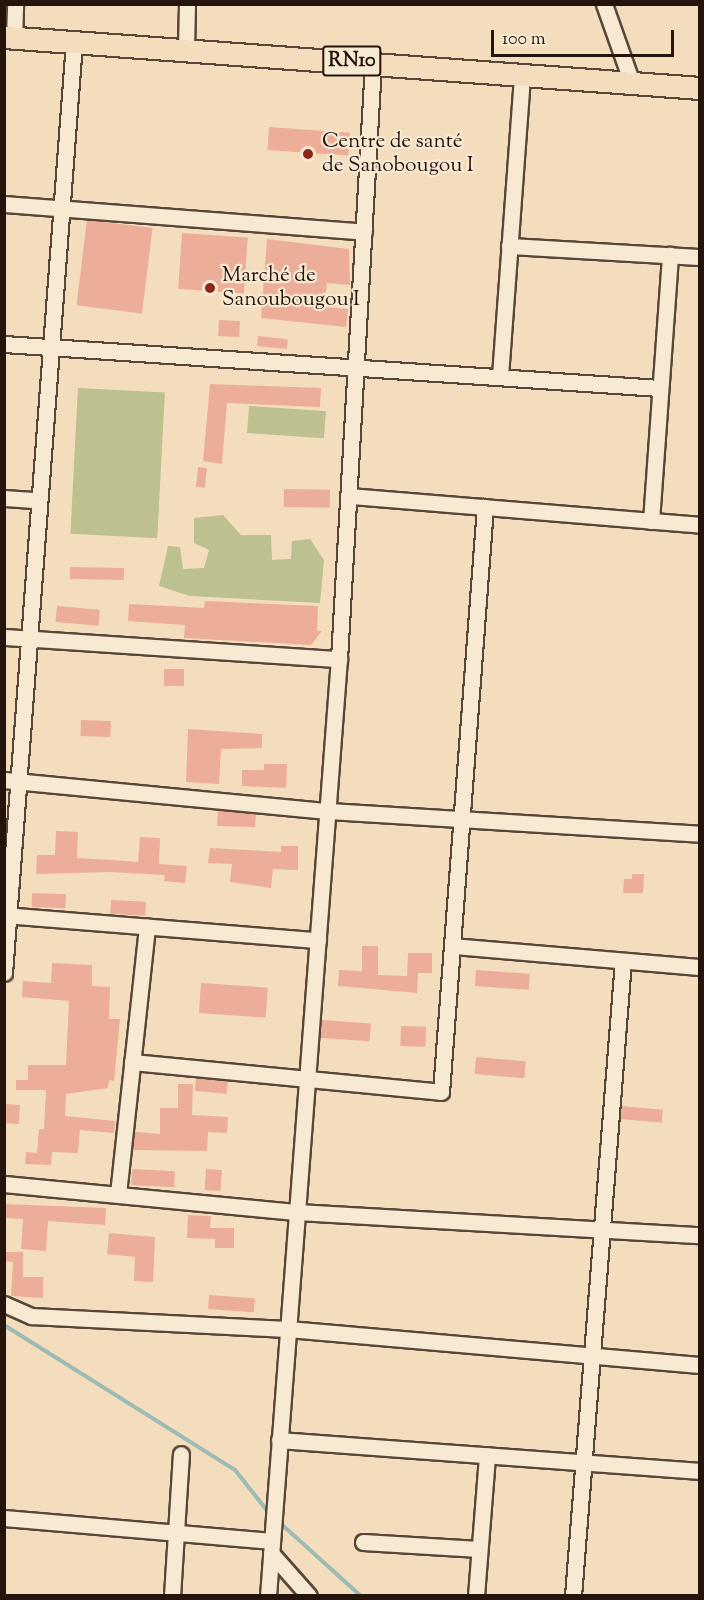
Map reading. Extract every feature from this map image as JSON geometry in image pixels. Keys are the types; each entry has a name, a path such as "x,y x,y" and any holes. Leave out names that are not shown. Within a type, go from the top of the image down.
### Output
{"highway":[{"name":"RN10","path":"9,37 186,48 522,77 699,88"}],"street":[{"path":"9,37 15,4"},
{"path":"186,48 188,4"},
{"path":"604,4 632,84"},
{"path":"4,974 10,781 27,639 36,500 74,42"},
{"path":"268,1596 339,659 373,63"},
{"path":"500,376 522,77"},
{"path":"4,204 364,232"},
{"path":"509,246 699,257"},
{"path":"651,521 670,255"},
{"path":"4,344 660,388"},
{"path":"350,496 699,525"},
{"path":"4,498 36,500"},
{"path":"132,1062 441,1092 485,507"},
{"path":"4,638 339,659"},
{"path":"10,781 328,811 699,834"},
{"path":"6,915 318,940"},
{"path":"118,1194 147,927"},
{"path":"453,946 699,967"},
{"path":"573,1596 598,1228 623,961"},
{"path":"4,1184 296,1212 699,1235"},
{"path":"4,1304 31,1316 287,1329 588,1359 699,1365"},
{"path":"279,1440 699,1471"},
{"path":"172,1596 182,1454"},
{"path":"476,1596 487,1455"},
{"path":"4,1518 272,1540"},
{"path":"272,1540 309,1596"},
{"path":"363,1542 479,1549"}],"green space":[{"path":"78,388 165,393 157,538 70,534"},
{"path":"249,406 326,411 324,438 247,433"},
{"path":"223,515 241,535 271,535 272,560 291,559 292,541 310,539 324,560 320,603 190,596 159,586 168,546 180,547 183,569 204,568 209,550 194,543 194,518"}],"building":[{"path":"269,127 350,133 348,156 267,150"},
{"path":"87,220 153,228 142,313 77,305"},
{"path":"182,233 248,238 244,293 178,289"},
{"path":"267,239 349,249 350,285 327,283 324,307 348,309 346,327 261,318"},
{"path":"219,320 240,321 239,337 218,336"},
{"path":"258,336 288,339 287,349 257,346"},
{"path":"210,384 321,388 320,407 227,403 222,464 203,461"},
{"path":"198,467 207,468 205,488 196,487"},
{"path":"284,489 330,490 330,508 284,507"},
{"path":"70,567 124,568 124,580 70,579"},
{"path":"205,601 318,606 317,631 322,631 311,645 184,638 185,625 128,621 129,604 204,608"},
{"path":"57,606 100,610 98,626 56,622"},
{"path":"164,669 184,669 184,686 164,686"},
{"path":"81,720 111,721 110,737 80,736"},
{"path":"188,729 262,734 262,748 221,749 219,784 186,782"},
{"path":"264,764 287,764 286,788 242,786 242,770 264,770"},
{"path":"218,810 256,814 255,827 217,826"},
{"path":"56,831 78,832 77,858 138,862 140,837 160,838 159,864 187,866 185,883 164,881 165,875 110,872 36,874 37,855 55,855"},
{"path":"281,846 298,846 298,870 273,869 271,888 230,882 232,864 208,863 210,848 281,852"},
{"path":"632,874 644,874 643,893 623,893 624,879 632,879"},
{"path":"32,893 66,894 65,908 32,907"},
{"path":"111,900 146,902 145,916 110,914"},
{"path":"362,946 378,946 378,975 407,976 408,953 432,953 432,973 418,973 417,993 338,986 339,970 362,971"},
{"path":"52,963 92,965 92,986 110,987 109,1019 120,1019 114,1081 109,1080 108,1088 66,1094 65,1116 115,1121 114,1133 80,1130 78,1153 52,1152 51,1165 25,1164 26,1152 37,1153 39,1129 44,1129 46,1090 16,1090 16,1080 28,1080 28,1065 66,1065 69,1001 22,997 23,981 51,983"},
{"path":"476,970 530,974 529,990 475,986"},
{"path":"201,983 268,988 266,1018 199,1013"},
{"path":"322,1020 371,1023 370,1041 321,1038"},
{"path":"401,1026 426,1027 425,1047 400,1046"},
{"path":"476,1057 526,1061 524,1078 475,1074"},
{"path":"196,1078 228,1081 227,1094 195,1091"},
{"path":"178,1084 193,1084 192,1115 228,1117 227,1133 208,1132 207,1151 133,1150 135,1132 160,1134 160,1108 178,1108"},
{"path":"6,1104 20,1105 19,1124 5,1123"},
{"path":"621,1106 663,1110 662,1123 620,1119"},
{"path":"132,1169 175,1171 174,1187 131,1185"},
{"path":"206,1169 222,1170 220,1191 205,1190"},
{"path":"4,1204 106,1208 105,1225 48,1221 46,1251 21,1249 23,1219 4,1218"},
{"path":"188,1215 211,1216 210,1228 234,1228 234,1248 215,1248 215,1239 187,1238"},
{"path":"109,1233 155,1237 153,1282 134,1281 135,1257 107,1254"},
{"path":"5,1252 23,1252 23,1277 43,1277 43,1298 11,1296 13,1262 4,1261"},
{"path":"209,1295 255,1298 254,1312 208,1309"}],"waterway":[{"path":"4,1325 235,1470 269,1513"},
{"path":"279,1522 361,1596"}],"place":[{"name":"Centre de santé de Sanobougou I","path":"308,154"},
{"name":"Marché de Sanoubougou I","path":"210,288"}]}
